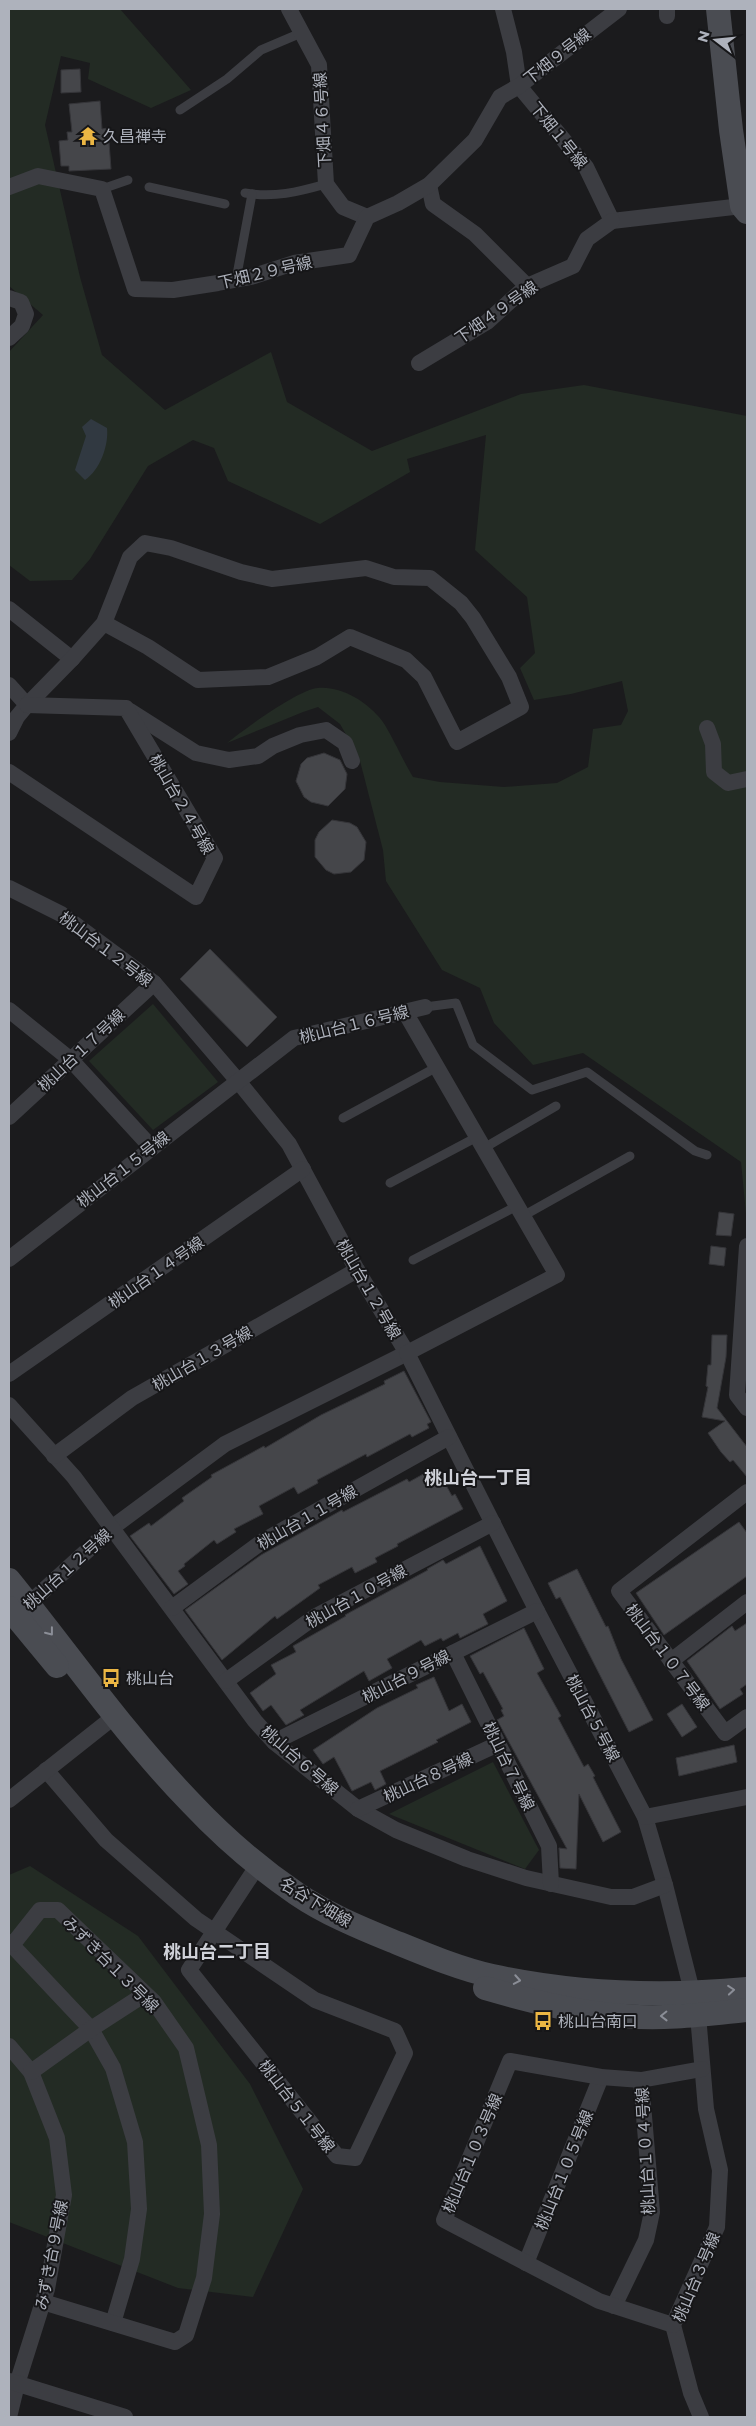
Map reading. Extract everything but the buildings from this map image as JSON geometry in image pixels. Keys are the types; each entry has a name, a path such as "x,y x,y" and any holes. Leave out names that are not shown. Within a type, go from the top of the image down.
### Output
{"street":[{"name":"下畑４６号線","path":"289,9 320,64 326,184 343,207 367,217"},
{"name":"下畑１号線","path":"503,9 514,52 519,86 586,167 612,220"},
{"name":"下畑９号線","path":"519,86 619,9"},
{"path":"612,220 744,209 730,130 718,9"},
{"path":"367,217 398,203 429,185 475,140 500,97 519,86"},
{"path":"9,187 38,176 102,189"},
{"path":"429,185 432,204 475,234 527,286"},
{"name":"下畑２９号線","path":"102,189 135,289 173,290 236,280 294,263 349,255 367,217"},
{"name":"下畑４９号線","path":"419,363 487,322 527,286 573,266 587,239 612,220"},
{"path":"9,298 21,302 26,314 22,326 9,338"},
{"path":"9,733 17,717 27,705 72,660 104,623 130,558 146,543 171,548 241,572 272,579 366,568 394,577 430,578 461,603 472,618 508,677 521,707 457,742 424,677 406,660 350,637 317,657 268,677 198,680 148,647 104,623"},
{"path":"9,609 72,660"},
{"path":"9,685 27,705 126,708 168,737 196,753 229,760 258,756 273,746 300,735 326,730 345,744 352,761"},
{"name":"桃山台２４号線","path":"9,772 196,897 215,858 126,708"},
{"path":"707,728 713,744 714,772 728,783 747,779"},
{"name":"桃山台１２号線","path":"9,888 61,914 154,983 238,1080 289,1144 357,1270 407,1353 224,1444 113,1527 18,1610"},
{"name":"桃山台１７号線","path":"9,1117 154,983"},
{"name":"桃山台１６号線","path":"238,1080 294,1038 424,1007"},
{"path":"9,1010 71,1060 151,1147"},
{"path":"405,1012 556,1275 407,1353"},
{"name":"桃山台１５号線","path":"9,1259 238,1080"},
{"name":"桃山台１４号線","path":"9,1374 303,1169"},
{"path":"747,1246 737,1395 747,1408"},
{"name":"桃山台１３号線","path":"54,1456 132,1398 357,1270"},
{"name":"桃山台５号線","path":"407,1353 537,1611 645,1817 696,2004"},
{"name":"桃山台６号線","path":"9,1406 54,1456 113,1527 255,1721 274,1742 358,1809 396,1830 467,1859 551,1884 610,1896 633,1897 665,1886"},
{"name":"桃山台１１号線","path":"172,1608 263,1541 449,1436"},
{"name":"桃山台１０７号線","path":"747,1492 619,1591 725,1733 747,1716"},
{"name":"桃山台１０号線","path":"226,1681 316,1616 493,1523"},
{"name":"名谷下畑線","path":"9,1580 18,1610 110,1720 127,1754 177,1812 254,1871 288,1906 371,1949 445,1977 528,2000 625,2016 696,2004 747,1989"},
{"path":"671,1661 747,1602"},
{"name":"桃山台９号線","path":"274,1742 537,1611"},
{"name":"桃山台７号線","path":"453,1652 549,1846 551,1884"},
{"path":"9,1800 110,1720"},
{"name":"桃山台８号線","path":"358,1809 498,1744"},
{"name":"桃山台５１号線","path":"46,1770 106,1840 196,1918 216,1932 315,2000 395,2031 405,2053 355,2158 337,2156 189,1970 216,1932 254,1871"},
{"path":"645,1817 747,1797"},
{"name":"みずき台１３号線","path":"11,1943 40,1910 58,1910 154,2002 186,2048 209,2145 212,2214 204,2278 186,2336 175,2342 43,2302"},
{"path":"11,1943 91,2028 113,2068 135,2142 139,2209 132,2259 112,2323"},
{"path":"31,2072 91,2028 145,1994"},
{"name":"名谷下畑線","path":"696,2004 747,2010"},
{"name":"桃山台３号線","path":"696,2004 706,2109 720,2170 717,2227 673,2325 691,2393 701,2417"},
{"name":"みずき台９号線","path":"9,2046 31,2072 57,2138 64,2195 43,2302 13,2382 9,2417"},
{"name":"桃山台１０３号線","path":"673,2325 599,2301 444,2220 510,2061 601,2077 641,2080 702,2069"},
{"name":"桃山台１０５号線","path":"526,2263 601,2077"},
{"name":"桃山台１０４号線","path":"614,2306 646,2240 652,2212 641,2080"},
{"path":"13,2382 102,2414 126,2417"}],"lane":[{"path":"180,110 227,79 261,50 302,33"},
{"path":"102,189 128,180"},
{"path":"236,280 249,194 266,196 291,194 326,184"},
{"path":"149,187 225,204"},
{"path":"424,1007 456,1003 473,1046 532,1090 587,1072 695,1151 707,1155"},
{"path":"343,1118 437,1067"},
{"path":"390,1183 480,1143 556,1106"},
{"path":"413,1260 520,1211 630,1156"}],"shaded area":[{"path":"9,9 120,9 191,90 151,108 88,79 90,63 61,56 45,125 80,277 102,355 165,410 271,352 287,402 372,451 521,394 584,385 747,416 747,1224 741,1162 583,1053 533,1065 494,1023 480,988 442,970 386,881 383,850 359,757 340,724 318,707 227,743 285,702 309,690 327,688 344,692 360,700 379,717 413,777 440,782 504,787 557,783 588,767 593,729 621,725 628,711 622,681 571,694 534,700 520,668 535,653 527,597 475,550 486,435 407,459 410,472 320,524 228,481 214,448 193,440 148,466 90,559 72,580 30,581 9,565 9,352 43,315 9,286"},
{"path":"91,419 107,428 107,442 99,464 85,480 75,470 86,436 82,427"},
{"path":"153,1004 218,1082 153,1130 89,1061"},
{"path":"493,1762 539,1850 525,1869 389,1814"},
{"path":"30,1866 138,1936 250,2084 303,2189 253,2297 178,2288 9,2222 9,1875"}],"place":[{"name":"久昌禅寺","path":"88,136"},
{"name":"桃山台","path":"111,1678"},
{"name":"桃山台南口","path":"543,2021"}],"district":[{"name":"桃山台一丁目","path":"478,1478"},
{"name":"桃山台二丁目","path":"217,1952"}]}
